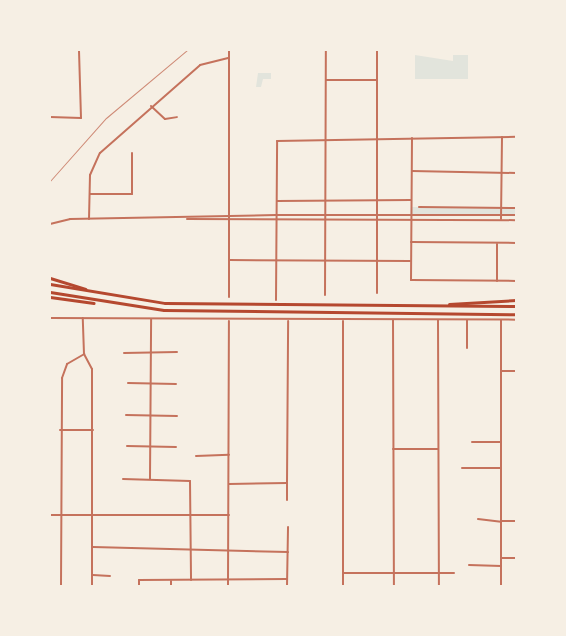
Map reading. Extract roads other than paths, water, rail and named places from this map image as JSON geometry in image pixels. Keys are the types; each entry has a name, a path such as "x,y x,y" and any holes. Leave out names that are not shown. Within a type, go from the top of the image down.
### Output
{"highway":[{"path":"50,278 102,295"},
{"path":"50,284 102,295 149,302 255,306 516,306"},
{"path":"50,292 117,306"},
{"path":"50,296 117,306 255,314 516,314"},
{"path":"429,306 516,300"}],"street":[{"path":"50,117 81,118 79,50"},
{"path":"228,297 229,50"},
{"path":"325,295 326,50"},
{"path":"377,50 377,293"},
{"path":"89,219 91,166 151,106 206,61 229,58"},
{"path":"326,80 376,80"},
{"path":"151,106 165,119 177,117"},
{"path":"501,217 502,137"},
{"path":"276,300 277,142 516,137"},
{"path":"412,138 411,280 516,281"},
{"path":"90,194 132,194 132,153"},
{"path":"412,171 516,173"},
{"path":"276,200 411,200"},
{"path":"419,208 516,208"},
{"path":"187,219 276,215 410,218 501,217 516,215"},
{"path":"50,224 89,219 228,220 326,217"},
{"path":"501,217 516,220"},
{"path":"410,242 516,244"},
{"path":"497,244 497,280"},
{"path":"229,260 410,261"},
{"path":"50,318 151,318 229,321 516,320"},
{"path":"83,318 84,354 92,369 92,586"},
{"path":"150,479 152,417 151,318"},
{"path":"393,320 394,586"},
{"path":"438,320 439,586"},
{"path":"467,320 467,348"},
{"path":"501,320 501,586"},
{"path":"228,586 229,321"},
{"path":"287,500 288,321"},
{"path":"343,321 343,586"},
{"path":"124,353 177,352"},
{"path":"61,586 60,430 64,371 84,354"},
{"path":"501,371 516,371"},
{"path":"128,383 176,384"},
{"path":"126,415 177,416"},
{"path":"60,430 93,430"},
{"path":"472,442 501,442"},
{"path":"127,446 176,447"},
{"path":"393,449 438,449"},
{"path":"196,456 229,456"},
{"path":"462,468 501,468"},
{"path":"123,479 190,481 191,580"},
{"path":"229,484 287,483"},
{"path":"50,515 229,515"},
{"path":"478,519 501,522 516,521"},
{"path":"287,586 288,527"},
{"path":"92,547 191,548 288,552"},
{"path":"501,558 516,558"},
{"path":"469,565 501,566"},
{"path":"344,573 454,573"},
{"path":"92,576 110,576"},
{"path":"139,586 139,580 287,579"},
{"path":"171,581 171,586"}],"railway":[{"path":"50,181 106,118 187,50"}]}
